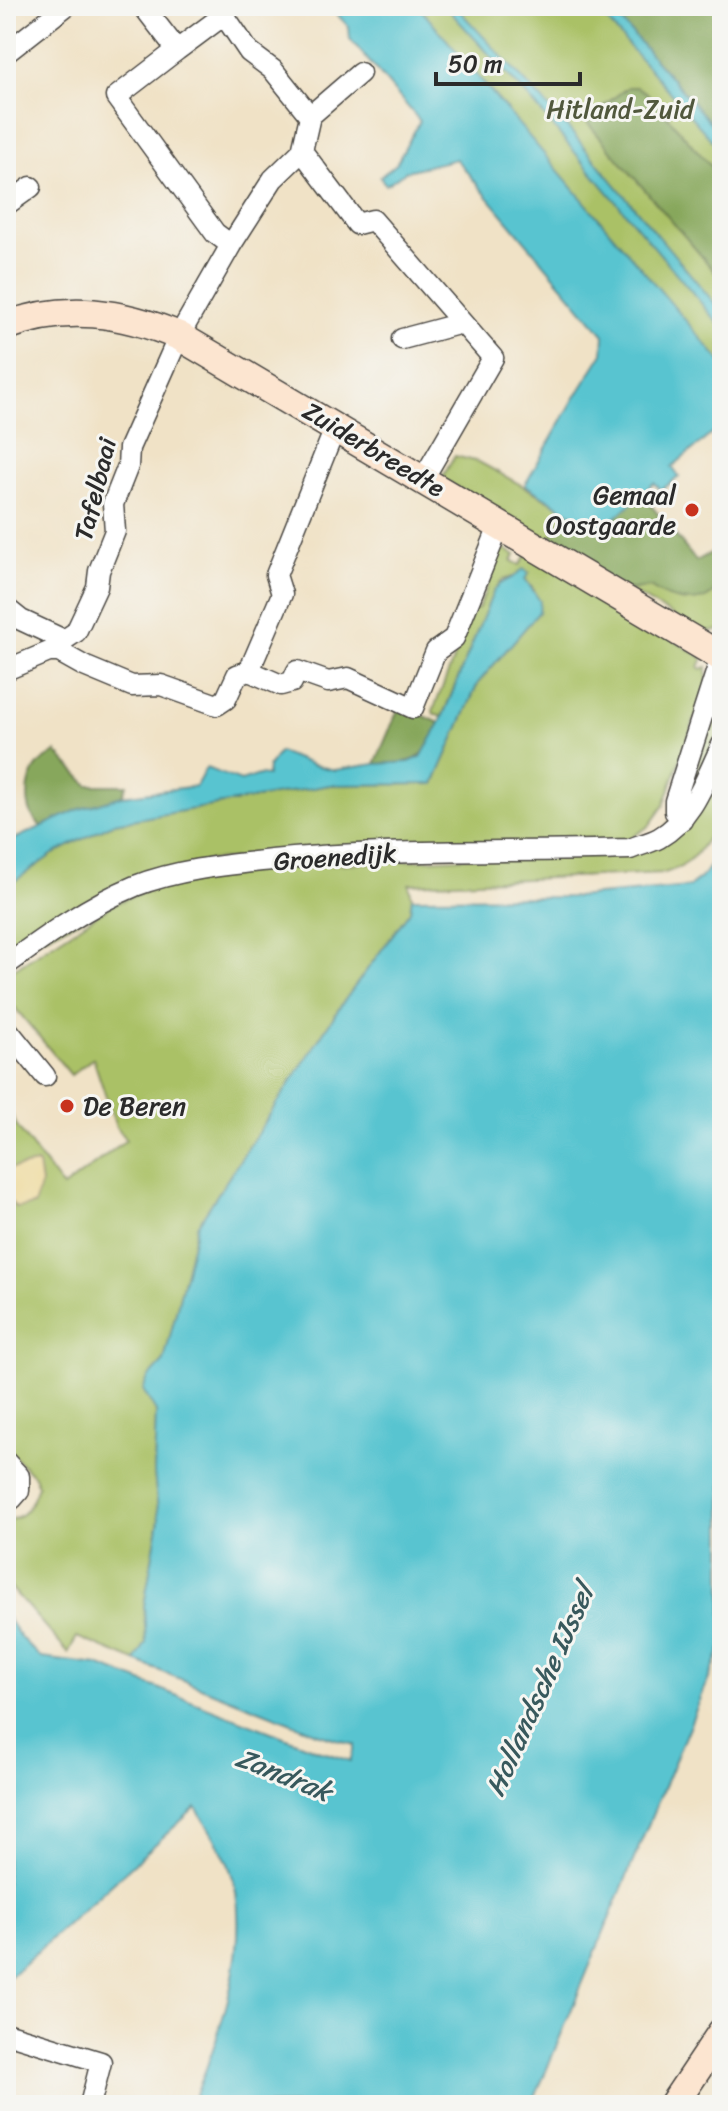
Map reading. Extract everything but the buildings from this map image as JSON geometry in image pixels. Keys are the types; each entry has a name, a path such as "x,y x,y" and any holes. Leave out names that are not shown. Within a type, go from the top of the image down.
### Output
{"street":[{"path":"143,6 177,50"},
{"path":"6,53 58,9"},
{"path":"231,245 215,233 116,97 224,15 249,52 273,70 310,116"},
{"path":"360,73 310,116 302,151 357,224 373,220 493,358 423,479"},
{"name":"Tafelbaai","path":"62,646 76,632 97,587 99,571 115,531 113,504 128,466 129,448 179,336 273,179 302,151"},
{"path":"6,205 31,187"},
{"name":"Zuiderbreedte","path":"6,326 72,312 104,313 142,321 179,336 721,655"},
{"path":"402,339 462,323"},
{"path":"249,671 282,594 276,575 336,426"},
{"path":"6,608 62,646 84,666 132,686 161,685 217,705 226,699 237,675 249,671 281,685 292,682 297,671 328,682 348,678 413,708 436,651 454,638 500,524"},
{"path":"6,670 62,646"},
{"path":"682,820 675,812 675,801 721,655"},
{"name":"Groenedijk","path":"6,965 103,901 168,876 223,866 360,852 630,849 660,837 682,820 695,804 722,745"},
{"path":"6,1028 45,1076"},
{"path":"6,1462 19,1476 19,1491 12,1499 6,1500"},
{"path":"673,2105 722,2032"},
{"path":"6,2033 101,2062 90,2105"}],"green space":[{"name":"Hitland-Zuid","path":"393,6 722,6 722,377"},
{"path":"608,6 722,6 722,136"},
{"path":"628,87 637,87 647,93 722,179 722,280 585,120"},
{"path":"455,456 479,462 567,510 547,544 442,478"},
{"path":"641,493 696,561 714,551 722,530 724,563 721,581 708,597 688,601 667,597 650,587 628,590 547,544 567,510 595,528 604,528"},
{"path":"498,545 515,555 512,561 520,565 528,553 703,658 699,667 707,667 707,685 664,805 649,826 628,840 209,860 6,955 6,887 53,854 114,823 330,785 434,784 478,683 539,612 534,590 525,579 529,573 502,580 494,591 442,717 434,714 474,608 478,609 496,566 491,563"},
{"path":"722,580 722,627 717,631 702,632 628,590 650,587 712,594"},
{"path":"722,675 722,732 685,799"},
{"path":"400,705 440,723 428,746 417,758 401,763 375,764"},
{"path":"56,752 88,785 127,785 122,796 41,826 31,813 29,787 39,764"},
{"path":"722,758 722,817 696,854 681,867 665,873 409,884 412,898 410,911 342,1004 197,1226 164,1361 148,1378 156,1412 154,1473 159,1520 144,1606 146,1643 135,1661 77,1637 68,1653 6,1582 6,1521 18,1517 27,1509 38,1486 34,1476 6,1448 6,1104 18,1128 63,1188 126,1140 116,1127 93,1058 71,1075 6,997 6,974 115,903 165,884 276,867 647,849"}],"sand":[{"path":"38,1164 41,1184 34,1205 16,1208 6,1197 6,1169"}],"water":[{"path":"324,6 418,6 722,363 722,425 672,467 679,477 661,490 654,483 604,528 595,528 525,485 603,353 604,335 456,159 406,171 386,185 380,177 396,164 420,121 350,39 349,27 331,8"},
{"path":"445,6 455,6 569,129 722,312 722,328 531,100"},
{"path":"594,6 608,6 722,136 722,152"},
{"path":"523,569 529,573 525,579 540,601 539,612 478,683 434,784 330,785 114,823 53,854 6,887 6,843 77,810 122,796 196,786 206,768 241,781 259,775 267,776 268,767 279,752 335,770 409,762 421,757 440,723 494,590"},
{"path":"722,848 722,1647 532,2105 192,2105 223,2019 236,1956 238,1924 236,1894 229,1866 196,1807 6,1980 6,1616 21,1638 41,1658 98,1665 350,1761 355,1745 135,1661 146,1643 144,1606 159,1520 154,1473 156,1412 143,1390 148,1378 164,1361 197,1226 342,1004 410,911 412,898 575,897 689,887 701,878"}],"place":[{"name":"Gemaal Oostgaarde","path":"692,510"},
{"name":"De Beren","path":"67,1106"}],"water label":[{"name":"Hollandsche IJssel","path":"539,1690"},
{"name":"Zandrak","path":"284,1774"}]}
